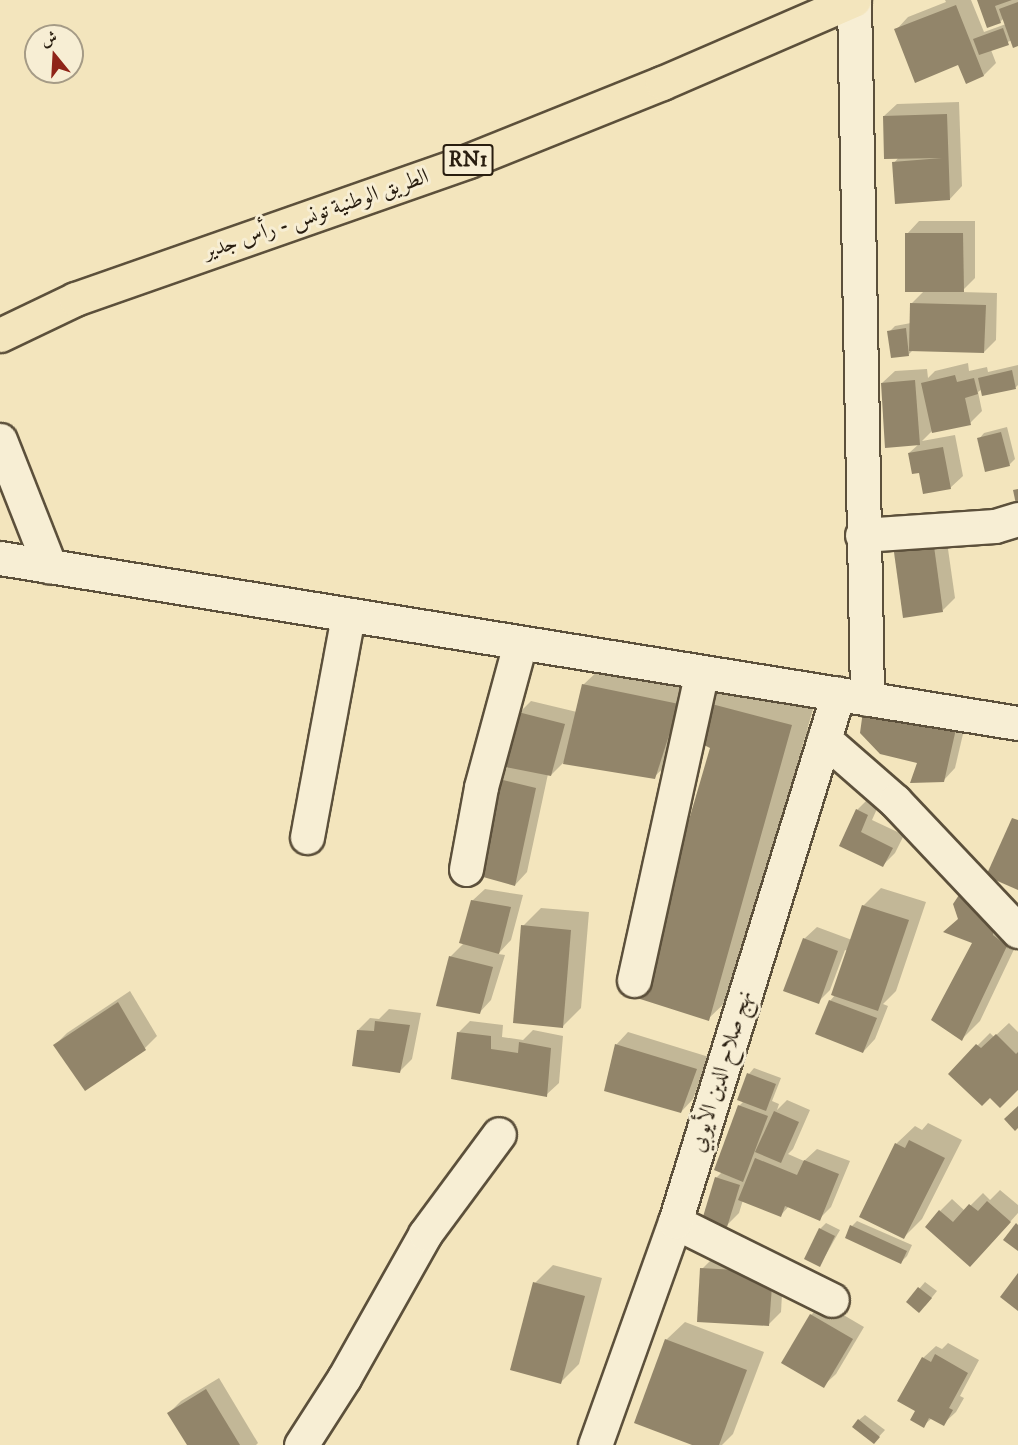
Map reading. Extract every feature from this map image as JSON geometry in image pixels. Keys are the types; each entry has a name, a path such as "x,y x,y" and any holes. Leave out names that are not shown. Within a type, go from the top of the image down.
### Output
{"main road":[{"name":"الطريق الوطنية تونس - رأس جدير","path":"0,335 75,299 468,160 662,83 854,0"},
{"name":"الطريق الوطنية تونس - رأس جدير","path":"0,316 75,299"}],"street":[{"name":"نهج صلاح الدين الأيوبي","path":"595,1445 675,1222 824,739 852,696 862,535 854,0"},
{"path":"0,440 50,567"},
{"path":"862,535 995,526 1018,519"},
{"path":"0,558 1018,723"},
{"path":"307,837 348,615"},
{"path":"466,869 482,787 520,643"},
{"path":"634,980 702,672"},
{"path":"824,739 895,801 1018,931"},
{"path":"301,1445 344,1378 425,1234 499,1134"},
{"path":"675,1222 832,1300"}],"building":[{"path":"977,0 1012,0 995,6 1001,23 987,28"},
{"path":"1018,2 1018,46 1013,48 999,9"},
{"path":"956,5 984,76 966,84 958,65 915,83 894,29"},
{"path":"1003,28 1009,45 979,55 973,39"},
{"path":"947,114 950,200 895,204 892,162 942,158 884,159 883,116"},
{"path":"905,233 963,233 964,292 905,292"},
{"path":"910,303 986,305 984,353 909,351"},
{"path":"906,328 909,356 891,358 887,331"},
{"path":"1012,370 1016,389 982,396 978,378"},
{"path":"955,375 957,382 974,378 978,394 965,398 971,425 932,433 921,383"},
{"path":"915,380 920,445 885,448 881,383"},
{"path":"1001,432 1010,466 985,472 977,438"},
{"path":"943,447 951,489 923,494 919,473 912,474 908,453"},
{"path":"1018,489 1018,508 1017,509 1013,490"},
{"path":"933,539 943,612 903,618 893,545"},
{"path":"582,684 679,704 655,779 563,764"},
{"path":"704,702 792,725 709,1021 637,998 710,748 694,740"},
{"path":"863,711 956,729 944,782 910,783 917,763 880,754 860,733"},
{"path":"518,712 565,724 551,776 505,767"},
{"path":"495,778 536,788 515,886 476,875"},
{"path":"856,809 868,815 861,832 893,848 883,867 839,846"},
{"path":"1012,818 1018,820 1018,890 986,876"},
{"path":"959,895 994,914 993,935 1007,946 962,1041 931,1020 972,943 943,932 958,919 953,904"},
{"path":"471,900 511,907 499,954 459,943"},
{"path":"862,905 909,920 878,1011 831,995"},
{"path":"521,925 571,930 563,1028 513,1023"},
{"path":"803,938 838,951 819,1004 783,991"},
{"path":"449,956 493,967 480,1014 436,1006"},
{"path":"829,1000 877,1018 863,1053 815,1034"},
{"path":"118,1002 146,1050 85,1091 53,1045"},
{"path":"375,1021 410,1025 400,1073 352,1066 357,1030 374,1031"},
{"path":"457,1032 491,1036 491,1049 518,1053 519,1042 551,1048 547,1097 451,1079"},
{"path":"996,1034 1016,1054 1018,1052 1018,1090 1000,1108 990,1098 982,1106 948,1074 976,1044 981,1048"},
{"path":"615,1044 697,1069 681,1113 604,1091"},
{"path":"747,1073 776,1084 766,1111 737,1100"},
{"path":"738,1105 768,1116 743,1182 714,1170"},
{"path":"1018,1106 1018,1128 1015,1131 1004,1119"},
{"path":"774,1111 799,1122 781,1163 755,1152"},
{"path":"909,1140 945,1158 904,1239 859,1217 895,1143 905,1148"},
{"path":"755,1158 797,1175 804,1160 839,1174 820,1221 785,1206 781,1217 738,1200"},
{"path":"715,1177 740,1185 727,1227 702,1220"},
{"path":"987,1201 1011,1222 970,1267 925,1227 939,1210 953,1222 969,1204 978,1211"},
{"path":"1016,1223 1018,1225 1018,1251 1003,1240"},
{"path":"850,1225 907,1251 901,1264 845,1238"},
{"path":"819,1228 835,1236 820,1267 804,1259"},
{"path":"700,1268 773,1272 769,1326 697,1322"},
{"path":"1018,1273 1018,1311 1000,1297"},
{"path":"533,1282 585,1296 561,1384 510,1370"},
{"path":"918,1287 932,1298 919,1313 906,1302"},
{"path":"810,1314 853,1339 824,1388 781,1363"},
{"path":"665,1339 747,1370 719,1445 692,1445 634,1423"},
{"path":"935,1354 968,1373 949,1408 953,1410 944,1426 929,1418 924,1428 910,1420 915,1411 897,1401 922,1357 931,1362"},
{"path":"206,1389 240,1445 187,1445 167,1413"},
{"path":"858,1419 880,1437 874,1444 852,1427"}]}
